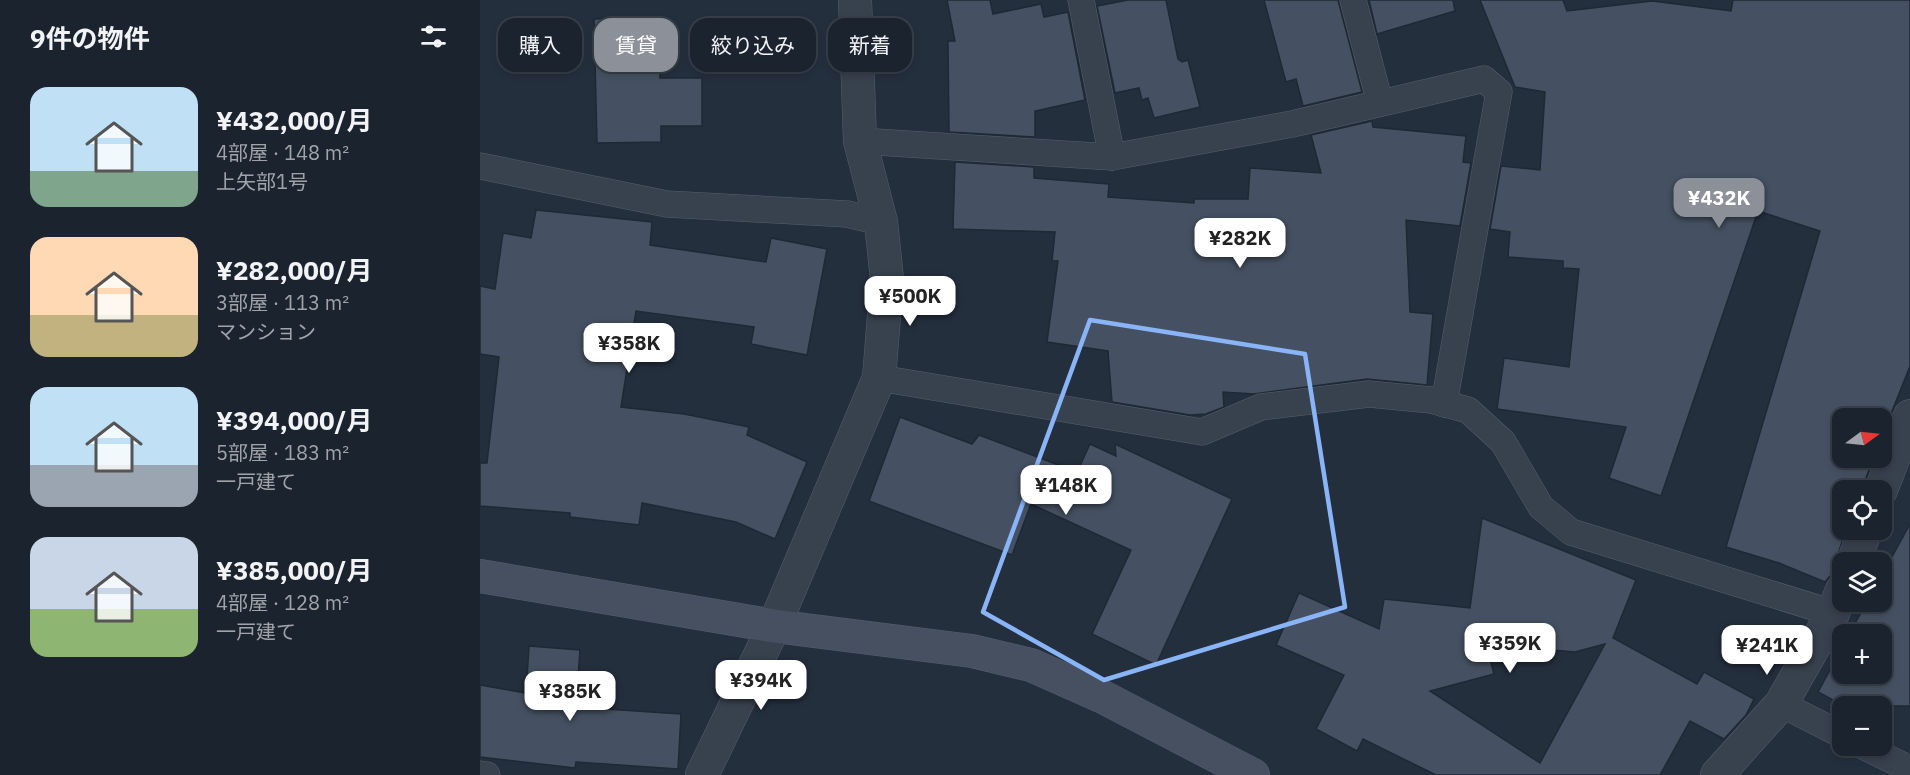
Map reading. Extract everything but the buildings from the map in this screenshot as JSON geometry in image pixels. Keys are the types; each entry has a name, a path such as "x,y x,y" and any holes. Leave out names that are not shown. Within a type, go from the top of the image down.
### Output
{"street":[{"path":"702,775 774,626 879,378 887,279 881,222 860,141 855,0"},
{"path":"1885,480 1910,416"},
{"path":"480,576 774,626 972,651 1031,665 1103,697 1253,775"},
{"path":"1717,775 1781,704 1832,612"}],"lane":[{"path":"1081,0 1112,157"},
{"path":"1353,0 1380,103"},
{"path":"860,141 1112,157 1292,124 1484,79 1499,92 1444,404"},
{"path":"480,166 667,204 847,214 881,222"},
{"path":"879,378 1202,432 1261,407 1369,394 1444,404 1468,410 1503,442 1541,507 1571,532 1832,600"},
{"path":"1781,704 1832,730"},
{"path":"1883,756 1910,769"},
{"path":"480,774 487,775"}],"highlighted area":[{"path":"1090,320 1305,354 1345,607 1104,680 983,612"}]}
